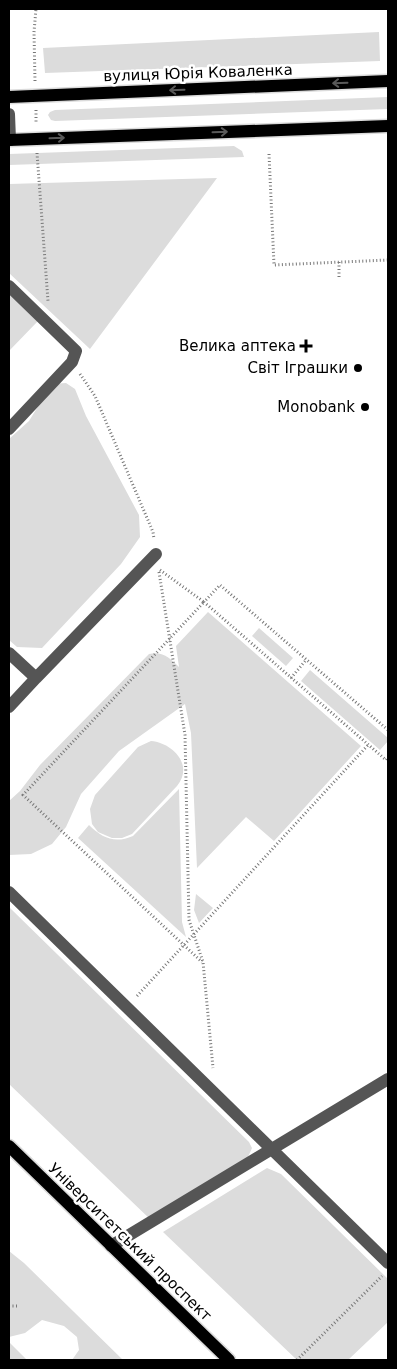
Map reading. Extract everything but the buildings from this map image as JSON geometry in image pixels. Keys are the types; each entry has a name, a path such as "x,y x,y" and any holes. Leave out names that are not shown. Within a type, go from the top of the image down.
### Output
{"main road":[{"name":"вулиця Юрія Коваленка","path":"9,96 388,81"},
{"path":"9,140 388,126"},
{"name":"Університетський проспект","path":"9,1146 229,1360"}],"street":[{"path":"9,114 9,140"},
{"path":"9,286 76,351 72,362 9,428"},
{"path":"9,707 156,554"},
{"path":"9,653 36,678"},
{"path":"9,892 388,1263"},
{"path":"111,1246 388,1079"}],"path":[{"path":"34,32 36,9"},
{"path":"270,154 274,265 388,260"},
{"path":"37,173 48,303"},
{"path":"339,262 339,278"},
{"path":"72,362 94,396 153,532 156,554"},
{"path":"215,1094 203,962 189,920 185,735 158,568 204,602 386,760 388,757"},
{"path":"203,962 23,795 220,586 388,730"},
{"path":"291,678 306,660"},
{"path":"127,1007 368,744"},
{"path":"297,1360 388,1269"},
{"path":"9,1306 18,1306"}],"shaded area":[{"path":"379,32 380,61 45,73 43,48"},
{"path":"388,97 388,109 55,121 51,120 48,115 55,110"},
{"path":"234,146 242,151 244,157 9,165 9,154"},
{"path":"217,178 90,349 9,273 9,184"},
{"path":"9,293 38,321 9,351"},
{"path":"66,383 75,389 86,416 139,515 140,537 121,564 42,648 17,647 9,640 9,439 29,421 52,384"},
{"path":"208,612 361,746 274,841 246,817 197,868 191,733 185,704 119,751 81,794 66,827 52,844 31,854 9,855 9,801 20,791 40,765 149,654 163,655 179,667 176,646"},
{"path":"259,628 293,658 286,666 252,636"},
{"path":"310,670 388,738 388,741 380,750 301,681"},
{"path":"151,741 167,746 179,756 183,770 182,778 177,786 132,834 122,838 112,838 98,832 92,824 90,809 95,795 138,747"},
{"path":"179,789 182,922 186,937 78,838 89,825 109,838 120,839 133,836"},
{"path":"196,894 213,908 199,923 194,910"},
{"path":"9,907 249,1142 252,1148 248,1157 151,1220 9,1084"},
{"path":"267,1168 281,1174 388,1279 388,1322 348,1360 297,1360 163,1232"},
{"path":"9,1251 24,1263 123,1360 72,1360 79,1350 77,1337 64,1326 42,1320 25,1333 9,1337"},
{"path":"9,1342 27,1360 9,1360"}],"place":[{"name":"Велика аптека","path":"306,346"},
{"name":"Світ Іграшки","path":"358,368"},
{"name":"Monobank","path":"365,407"}]}
